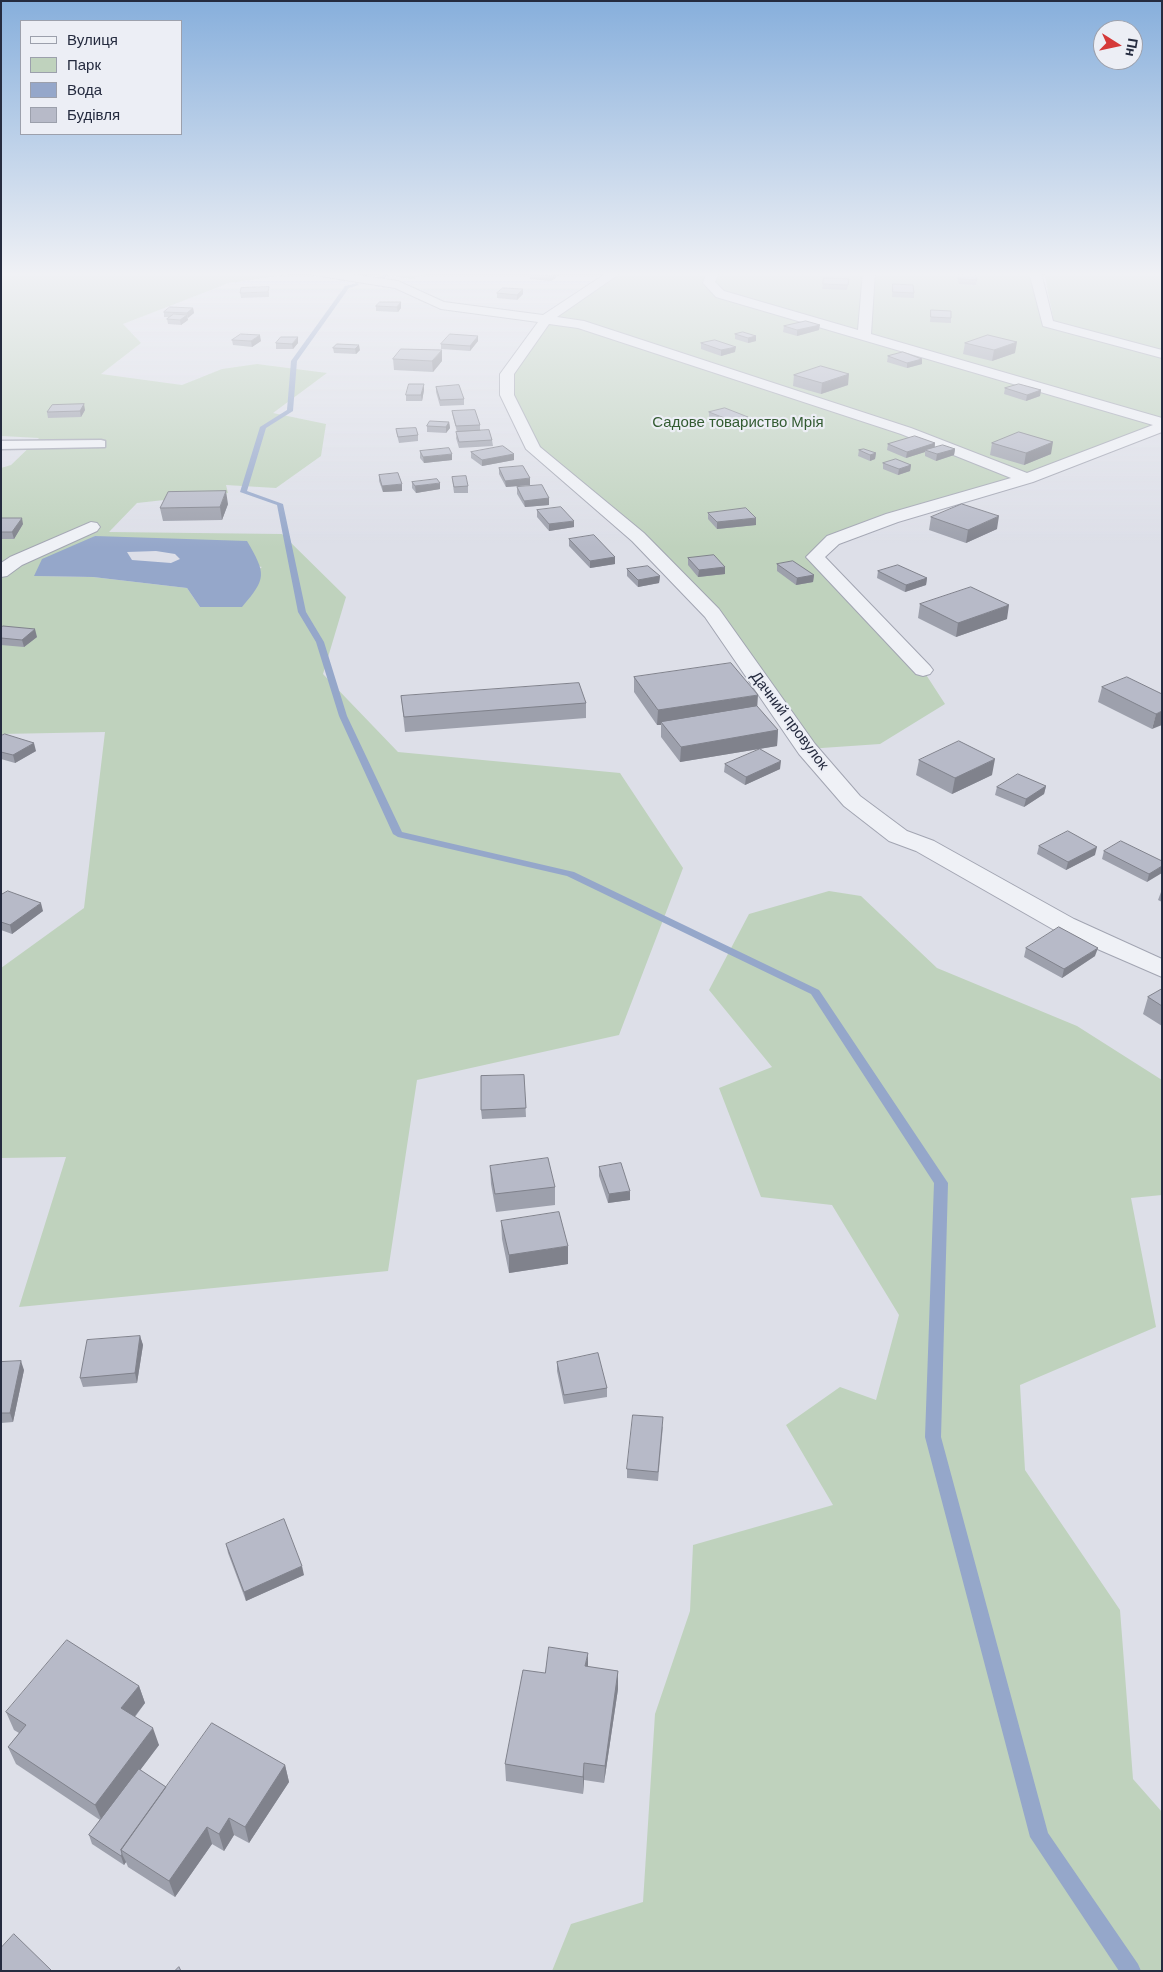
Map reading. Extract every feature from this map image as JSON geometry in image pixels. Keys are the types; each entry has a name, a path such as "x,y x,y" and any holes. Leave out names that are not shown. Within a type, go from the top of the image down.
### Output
{"street":[{"name":"Дачний провулок","path":"514,364 507,374 507,395 534,449 638,537 712,613 807,749 852,801 898,836 925,846 1065,925 1162,969"},
{"path":"702,364 897,428 1027,479"},
{"path":"961,364 1162,422"},
{"path":"923,670 815,557 833,540 892,518 1027,479 1162,426"},
{"path":"1,572 16,561 91,527"}],"lane":[{"path":"1,445 101,444"}],"green space":[{"path":"1,364 114,364 101,374 182,385 222,369 257,364 327,373 273,413 326,424 321,456 276,488 226,485 228,493 137,503 109,532 282,534 346,597 323,674 398,752 620,773 683,868 619,1035 417,1080 388,1271 19,1307 66,1157 1,1158 1,968 84,908 105,732 1,734 1,468 11,465 39,438 1,436","holes":["95,536 262,567 200,607 187,588 93,577 35,576"]},
{"name":"Садове товариство Мрія","path":"514,364 1162,364 1162,427 833,540 815,557 923,670 945,704 880,744 807,749 712,613 534,449 507,395 507,374"},
{"path":"829,891 861,896 937,968 1077,1026 1162,1080 1162,1195 1131,1198 1156,1327 1020,1385 1025,1470 1120,1610 1133,1779 1162,1812 1162,1971 552,1971 571,1924 643,1902 655,1714 690,1611 693,1545 833,1505 786,1425 840,1387 876,1400 899,1315 832,1205 761,1197 719,1088 772,1067 709,990 749,914"}],"water":[{"path":"95,536 247,541 258,561 261,575 256,589 242,607 200,607 187,588 93,577 34,576 42,559","holes":["156,551 175,554 180,559 171,563 132,560 127,552"]}],"building":[{"path":"821,366 849,374 822,383 794,375"},
{"path":"409,384 424,384 421,395 406,395"},
{"path":"1019,384 1041,390 1027,395 1005,388"},
{"path":"459,385 464,399 440,400 436,387"},
{"path":"84,404 80,411 47,412 52,405"},
{"path":"725,408 748,417 732,421 709,412"},
{"path":"475,410 480,425 456,426 452,411"},
{"path":"430,421 449,422 446,427 427,426"},
{"path":"416,428 418,435 398,437 396,429"},
{"path":"489,430 492,440 459,442 456,432"},
{"path":"1019,432 1053,442 1026,453 992,443"},
{"path":"915,436 935,443 907,452 888,444"},
{"path":"943,445 955,449 937,454 925,450"},
{"path":"503,446 514,454 482,460 471,452"},
{"path":"449,448 452,454 423,457 420,451"},
{"path":"864,449 876,453 870,455 859,450"},
{"path":"896,459 911,465 899,469 883,463"},
{"path":"523,466 530,478 505,481 499,468"},
{"path":"398,473 402,484 382,486 379,475"},
{"path":"466,476 468,486 454,487 452,477"},
{"path":"437,479 440,483 415,486 412,482"},
{"path":"542,485 549,498 524,501 517,487"},
{"path":"226,491 220,507 160,508 168,492"},
{"path":"962,504 999,516 968,530 931,517"},
{"path":"561,507 574,521 549,524 537,510"},
{"path":"746,508 756,518 717,522 708,513"},
{"path":"1,518 22,518 12,532 1,532"},
{"path":"594,535 615,557 590,561 569,539"},
{"path":"714,555 725,567 699,570 688,558"},
{"path":"793,561 814,575 797,578 777,564"},
{"path":"898,565 927,578 906,585 878,571"},
{"path":"648,566 660,576 638,580 627,569"},
{"path":"971,587 1009,605 958,623 920,604"},
{"path":"3,626 35,629 22,640 1,638 1,628"},
{"path":"731,663 758,695 658,710 634,677"},
{"path":"1127,677 1162,694 1162,711 1156,714 1102,687"},
{"path":"579,683 586,703 404,717 401,696"},
{"path":"757,706 778,730 681,747 661,722"},
{"path":"5,734 34,743 13,755 1,752 1,736"},
{"path":"959,741 995,759 955,778 919,760"},
{"path":"760,749 781,761 746,777 725,764"},
{"path":"1018,774 1046,786 1026,799 997,787"},
{"path":"1068,831 1097,847 1068,862 1039,846"},
{"path":"1121,841 1162,861 1162,866 1149,874 1104,851"},
{"path":"8,891 41,903 10,925 1,922 1,895"},
{"path":"1059,927 1098,948 1064,969 1026,948"},
{"path":"1162,989 1162,1006 1148,997"},
{"path":"524,1075 526,1108 481,1110 481,1076"},
{"path":"548,1158 555,1187 495,1194 490,1166"},
{"path":"621,1163 630,1191 609,1194 599,1167"},
{"path":"559,1212 568,1246 509,1255 501,1221"},
{"path":"140,1336 135,1373 80,1378 87,1340"},
{"path":"598,1353 607,1388 564,1395 557,1362"},
{"path":"21,1361 10,1413 1,1413 1,1362"},
{"path":"633,1415 663,1417 658,1472 627,1469"},
{"path":"284,1519 302,1566 244,1592 226,1544"},
{"path":"67,1640 139,1686 121,1708 153,1728 95,1805 8,1747 26,1725 6,1712"},
{"path":"549,1647 588,1653 585,1666 618,1671 605,1766 584,1763 583,1777 505,1764 523,1670 545,1673"},
{"path":"212,1723 285,1765 245,1827 229,1818 219,1834 207,1827 169,1881 121,1850"},
{"path":"139,1769 166,1787 121,1850 121,1856 89,1835"},
{"path":"14,1934 52,1971 1,1971 1,1948"}],"waterway":[{"path":"294,364 290,411 263,427 243,492 280,504 302,612 320,642 343,716 398,834 570,874 815,992 941,1183 933,1437 1040,1837 1131,1971"}]}
